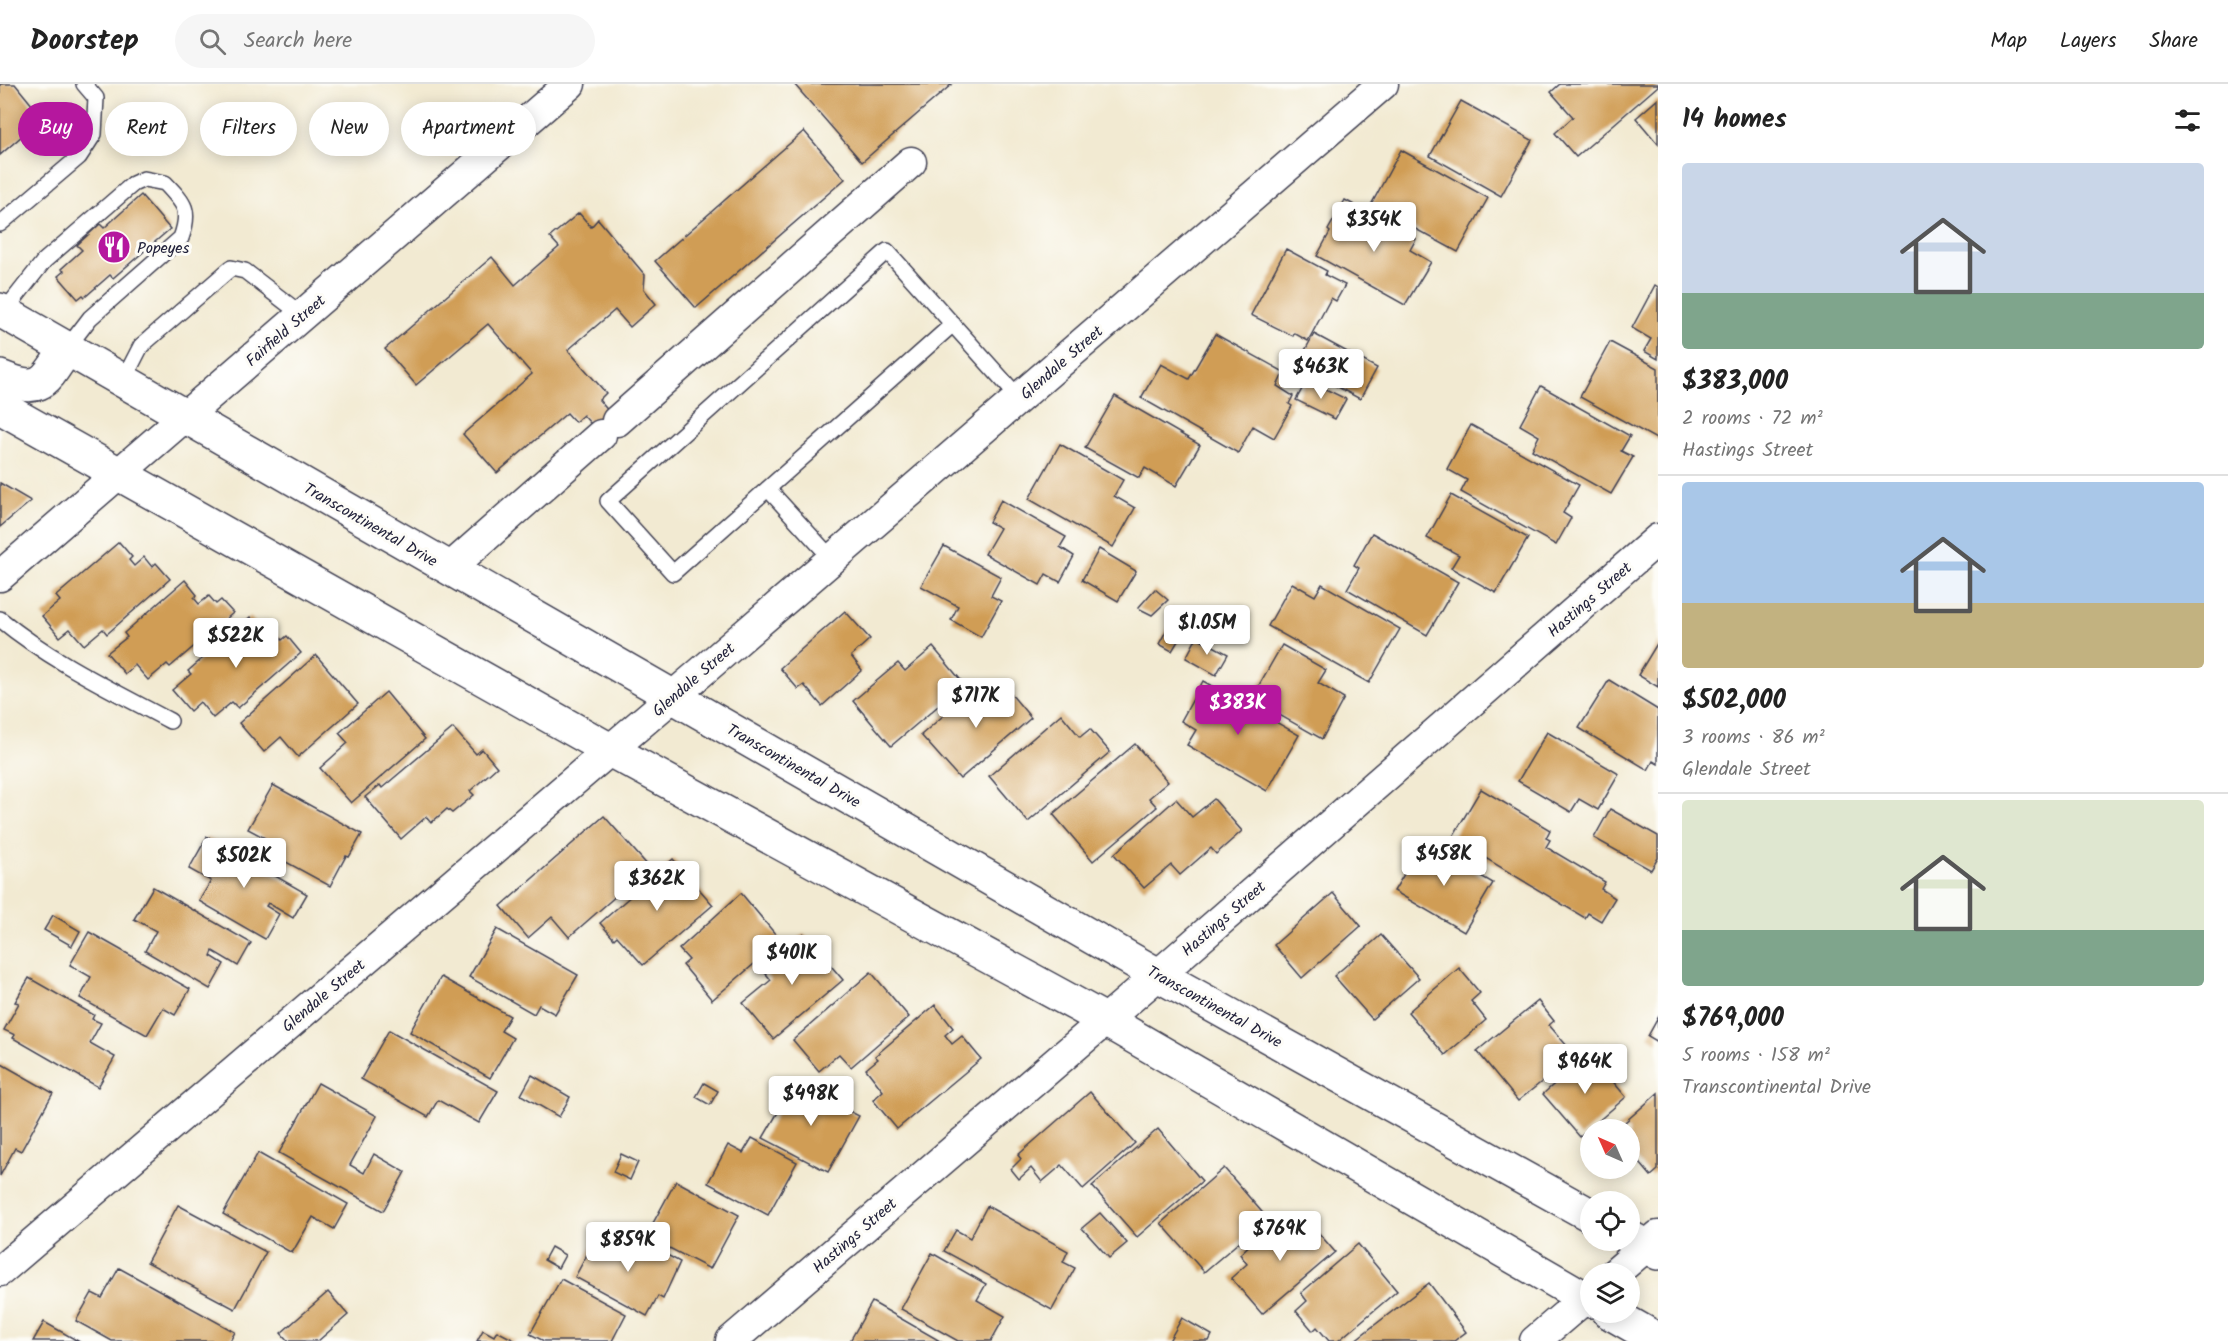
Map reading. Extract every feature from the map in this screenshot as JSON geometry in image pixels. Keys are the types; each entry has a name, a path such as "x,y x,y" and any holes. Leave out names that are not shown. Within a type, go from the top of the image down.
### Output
{"street":[{"name":"Fairfield Street","path":"0,576 570,84"},
{"name":"Glendale Street","path":"0,1271 674,696 1383,84"},
{"path":"449,569 911,162"},
{"name":"Transcontinental Drive","path":"2,311 1158,975 1580,1209"},
{"path":"0,377 24,387 37,385 50,374 67,348"},
{"path":"0,406 610,750 1105,1020 1580,1294"},
{"name":"Hastings Street","path":"730,1341 1158,975 1658,539"},
{"path":"1626,1263 1648,1243"},
{"path":"1535,1341 1580,1311"},
{"path":"1629,1323 1658,1340"}],"lane":[{"path":"0,224 79,158 94,134 96,98 84,84"},
{"path":"2,311 44,261 134,184 144,179 165,183 185,208 188,220 181,238 90,318 67,348"},
{"path":"953,324 673,573 608,501 887,251 953,324 1019,398"},
{"path":"123,381 141,346 231,268 245,271 302,315"},
{"path":"768,489 832,559"},
{"path":"0,619 22,638 170,721"}],"building":[{"path":"0,84 15,84 30,102 18,102 18,139 0,155"},
{"path":"794,84 952,84 862,162"},
{"path":"1560,84 1658,84 1658,86 1576,157 1555,133 1573,117 1551,92"},
{"path":"1658,99 1658,144 1636,118"},
{"path":"1461,101 1532,140 1501,196 1430,156"},
{"path":"804,131 845,179 696,308 655,261"},
{"path":"1401,150 1488,198 1458,252 1371,205"},
{"name":"Popeyes","path":"141,195 170,229 113,278 110,275 85,297 83,295 78,299 58,276 64,271 61,269 82,250 77,245 100,224 104,228"},
{"path":"1345,200 1416,239 1410,250 1431,262 1405,305 1317,256"},
{"path":"579,213 591,227 598,219 645,275 644,289 656,304 630,327 615,310 568,350 606,393 599,400 622,427 606,441 583,415 575,422 567,413 497,473 463,434 532,374 488,324 416,385 385,349 492,257 515,285 559,247 550,237"},
{"path":"1286,249 1327,271 1325,275 1345,285 1336,301 1331,298 1308,341 1251,315"},
{"path":"1655,285 1658,287 1658,359 1644,351 1651,339 1632,328"},
{"path":"1215,334 1284,372 1277,386 1293,396 1289,404 1292,406 1274,438 1253,426 1238,453 1141,398 1161,364 1189,379"},
{"path":"1314,334 1377,368 1360,399 1297,365"},
{"path":"1610,342 1658,368 1658,440 1580,397"},
{"path":"1307,380 1346,399 1335,419 1296,400"},
{"path":"1541,386 1630,436 1621,451 1633,457 1611,494 1532,450 1539,436 1520,425"},
{"path":"1115,396 1200,445 1176,486 1145,468 1139,478 1085,448"},
{"path":"1471,425 1579,485 1563,513 1571,518 1556,545 1461,492 1467,480 1447,469"},
{"path":"1060,444 1123,480 1114,496 1135,508 1113,547 1029,499"},
{"path":"0,483 31,501 0,527"},
{"path":"1451,495 1528,538 1496,593 1451,568 1459,555 1427,538"},
{"path":"1001,500 1066,537 1060,547 1074,556 1060,582 1046,574 1040,585 985,554 1000,528 989,522"},
{"path":"1372,533 1458,582 1427,635 1347,589 1359,568 1354,565"},
{"path":"119,542 132,557 129,560 134,566 144,557 152,567 156,563 170,579 107,634 103,629 84,645 70,629 60,637 42,616 60,601 56,596"},
{"path":"944,546 1001,577 991,596 1001,601 981,637 951,620 958,606 921,586"},
{"path":"1099,549 1136,571 1118,601 1082,580"},
{"path":"185,580 197,595 194,598 199,604 209,596 216,604 221,600 233,613 170,667 167,664 148,680 135,665 125,674 107,653 127,637 124,633"},
{"path":"1292,583 1315,596 1322,584 1400,629 1369,683 1268,626"},
{"path":"1155,589 1168,600 1152,615 1138,608"},
{"path":"845,611 870,639 851,656 862,670 822,706 804,685 798,689 780,668"},
{"path":"250,617 269,639 276,633 282,640 287,636 301,653 238,708 232,702 213,718 200,702 190,711 172,690 191,674 188,671"},
{"path":"1170,624 1184,631 1172,651 1159,644"},
{"path":"1197,637 1228,654 1216,675 1186,658"},
{"path":"1658,642 1658,687 1638,675"},
{"path":"1282,645 1326,670 1318,683 1344,698 1322,739 1251,699"},
{"path":"933,647 964,684 891,746 853,701 898,663 905,671"},
{"path":"316,655 358,704 298,757 281,737 264,752 239,723"},
{"path":"1609,680 1658,710 1658,764 1653,761 1648,770 1579,728"},
{"path":"1203,681 1299,735 1267,791 1187,745 1196,730 1181,721"},
{"path":"1001,682 1031,718 960,779 921,735 966,696 974,705"},
{"path":"386,692 425,739 351,803 320,768 348,743 339,733"},
{"path":"1061,714 1080,737 1090,729 1110,752 1028,822 989,776"},
{"path":"453,728 476,754 482,749 497,767 470,791 474,795 452,813 447,809 431,823 426,817 401,839 365,797 380,785 382,788"},
{"path":"1547,732 1619,774 1598,810 1579,799 1571,812 1518,781"},
{"path":"1135,744 1168,782 1149,798 1157,807 1093,861 1053,814"},
{"path":"273,785 362,834 349,857 346,856 330,886 275,856 280,846 248,829"},
{"path":"1481,789 1550,830 1546,838 1550,840 1546,847 1605,882 1601,889 1615,898 1601,921 1588,913 1585,918 1452,838"},
{"path":"1176,799 1192,817 1214,799 1242,831 1216,854 1211,848 1180,875 1171,865 1144,888 1114,854"},
{"path":"1610,809 1658,836 1658,858 1651,870 1594,838"},
{"path":"604,816 649,867 569,937 552,917 528,938 501,906"},
{"path":"207,837 307,894 293,918 268,903 266,906 279,914 265,939 199,901 211,881 189,869"},
{"path":"1423,842 1493,883 1464,932 1394,891"},
{"path":"673,859 713,905 643,965 617,936 614,939 600,923"},
{"path":"153,887 251,943 238,966 213,951 211,956 224,964 210,989 145,951 156,931 134,919"},
{"path":"741,893 781,941 712,1000 683,965 689,960 679,949"},
{"path":"1333,893 1361,926 1302,978 1274,945"},
{"path":"53,915 80,931 72,946 44,930"},
{"path":"497,929 578,975 555,1014 539,1005 534,1014 469,977"},
{"path":"89,932 190,989 175,1015 163,1008 147,1035 80,998 91,977 70,965"},
{"path":"804,934 843,980 773,1039 743,1003 771,980 762,969"},
{"path":"1381,935 1419,978 1372,1019 1334,976"},
{"path":"1459,968 1480,993 1471,1001 1486,1020 1445,1055 1408,1012"},
{"path":"871,972 909,1017 851,1067 839,1054 819,1071 793,1040"},
{"path":"441,977 510,1016 501,1031 513,1038 490,1078 410,1032"},
{"path":"29,978 94,1015 92,1019 101,1023 90,1043 115,1057 98,1087 13,1038 15,1035 4,1030 19,1003 15,1002"},
{"path":"1538,1001 1554,1021 1549,1025 1568,1047 1558,1054 1565,1063 1518,1101 1477,1051"},
{"path":"935,1005 953,1028 945,1035 952,1044 962,1036 981,1059 897,1129 873,1100 883,1091 866,1069 878,1059 875,1056"},
{"path":"1658,1018 1658,1042 1648,1036"},
{"path":"389,1030 498,1091 479,1123 438,1100 428,1117 361,1079"},
{"path":"1589,1053 1626,1097 1601,1119 1580,1119 1580,1137 1543,1094"},
{"path":"0,1063 53,1093 21,1151 15,1148 0,1176"},
{"path":"532,1075 570,1097 559,1117 521,1095"},
{"path":"318,1083 377,1116 350,1165 364,1173 374,1154 405,1172 383,1211 279,1153"},
{"path":"704,1083 718,1091 710,1105 696,1097"},
{"path":"795,1083 859,1116 828,1172 763,1138"},
{"path":"1090,1092 1135,1143 1083,1189 1062,1165 1042,1182 1031,1168 1019,1179 1011,1169 1021,1159 1018,1155"},
{"path":"1658,1093 1658,1170 1651,1176 1640,1163 1640,1119 1628,1119"},
{"path":"1158,1129 1202,1181 1137,1237 1092,1186"},
{"path":"752,1138 797,1162 768,1215 708,1183 728,1145 743,1153"},
{"path":"258,1153 348,1204 334,1229 313,1217 292,1253 223,1214"},
{"path":"621,1154 638,1162 630,1180 613,1172"},
{"path":"1224,1168 1267,1218 1204,1272 1161,1223"},
{"path":"676,1181 739,1215 710,1269 646,1236"},
{"path":"178,1205 266,1252 235,1309 147,1262"},
{"path":"987,1206 1068,1251 1063,1262 1075,1268 1052,1310 944,1251 956,1230 970,1238"},
{"path":"1100,1213 1127,1243 1109,1258 1082,1228"},
{"path":"1304,1216 1335,1252 1262,1314 1231,1278 1247,1264 1240,1254 1279,1217 1289,1229"},
{"path":"598,1234 635,1254 642,1241 680,1262 663,1299 658,1296 647,1316 575,1277"},
{"path":"1358,1244 1397,1291 1338,1341 1329,1341 1317,1327 1313,1331 1296,1311 1307,1301 1301,1293"},
{"path":"551,1247 565,1255 558,1268 544,1260"},
{"path":"932,1253 986,1284 977,1300 1005,1316 991,1341 958,1341 901,1309"},
{"path":"119,1268 235,1332 230,1341 112,1341 76,1321 92,1293 102,1298"},
{"path":"561,1279 626,1314 612,1341 544,1341 530,1334"},
{"path":"1429,1283 1466,1332 1454,1341 1354,1341"},
{"path":"328,1292 348,1315 318,1341 288,1341 281,1333"},
{"path":"872,1302 940,1341 850,1341"},
{"path":"1182,1318 1212,1335 1209,1341 1169,1341"},
{"path":"44,1322 78,1341 33,1341"},
{"path":"483,1330 494,1336 497,1331 516,1341 477,1341"}],"place":[{"name":"Popeyes","path":"114,247"}]}
